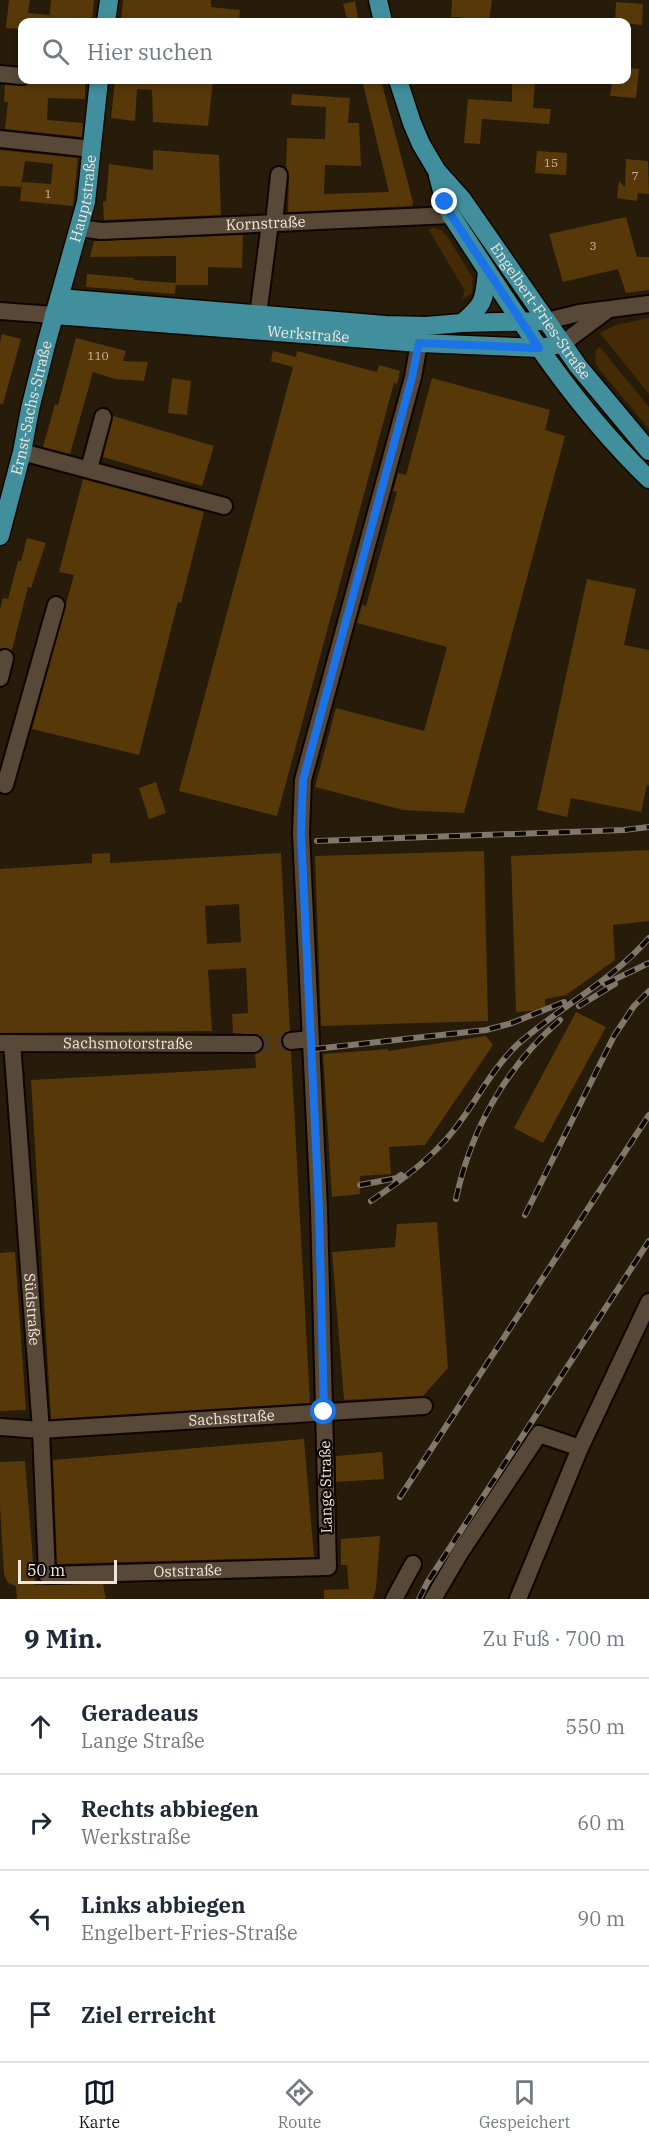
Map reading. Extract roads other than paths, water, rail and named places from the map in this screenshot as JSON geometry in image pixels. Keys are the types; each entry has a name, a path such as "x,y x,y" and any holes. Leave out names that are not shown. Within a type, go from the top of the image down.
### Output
{"main road":[{"path":"106,18 108,0"},
{"path":"378,0 382,18"},
{"name":"Hauptstraße","path":"57,307 88,194 98,84"},
{"name":"Engelbert-Fries-Straße","path":"399,84 421,144 437,171 462,199 562,344 604,400 649,451"},
{"name":"Engelbert-Fries-Straße","path":"437,171 451,215 539,348 585,409 645,475"},
{"path":"462,323 477,310 482,302 488,271"},
{"name":"Werkstraße","path":"57,307 138,303 385,325 426,326 547,321"},
{"name":"Werkstraße","path":"57,307 419,343 539,348 562,344"},
{"name":"Ernst-Sachs-Straße","path":"1,528 57,307"}],"street":[{"path":"0,74 18,76"},
{"path":"0,139 92,149"},
{"path":"258,315 279,175"},
{"name":"Kornstraße","path":"80,228 100,231 451,215"},
{"path":"547,321 579,313 649,304"},
{"path":"0,311 57,307"},
{"path":"562,344 606,311"},
{"name":"Lange Straße","path":"328,1567 319,1209 301,833 303,780 412,377 419,343"},
{"path":"89,469 103,417"},
{"path":"22,452 224,506"},
{"path":"5,785 7,754 56,605"},
{"path":"0,678 5,658"},
{"path":"291,1041 310,1039"},
{"name":"Sachsmotorstraße","path":"6,1043 254,1044"},
{"name":"Südstraße","path":"6,1043 41,1430 47,1575"},
{"path":"518,1599 580,1448 649,1302"},
{"name":"Sachsstraße","path":"0,1427 41,1430 424,1406"},
{"path":"434,1599 460,1553 539,1434 580,1448"},
{"path":"394,1599 413,1564"},
{"name":"Oststraße","path":"47,1575 328,1567"}],"tunnel":[{"path":"254,1044 291,1041"}],"railway":[{"path":"317,841 624,830 649,827"},
{"path":"371,1201 416,1168 445,1141 491,1075 517,1045 619,968 649,938"},
{"path":"605,984 649,963"},
{"path":"579,1006 615,984"},
{"path":"525,1215 614,1036 634,1006 649,991"},
{"path":"315,1049 486,1030 512,1023 564,1002"},
{"path":"456,1199 471,1148 493,1101 523,1058 560,1020"},
{"path":"400,1497 649,1115"},
{"path":"360,1185 397,1178 401,1175"},
{"path":"419,1599 427,1583 649,1241"}]}
